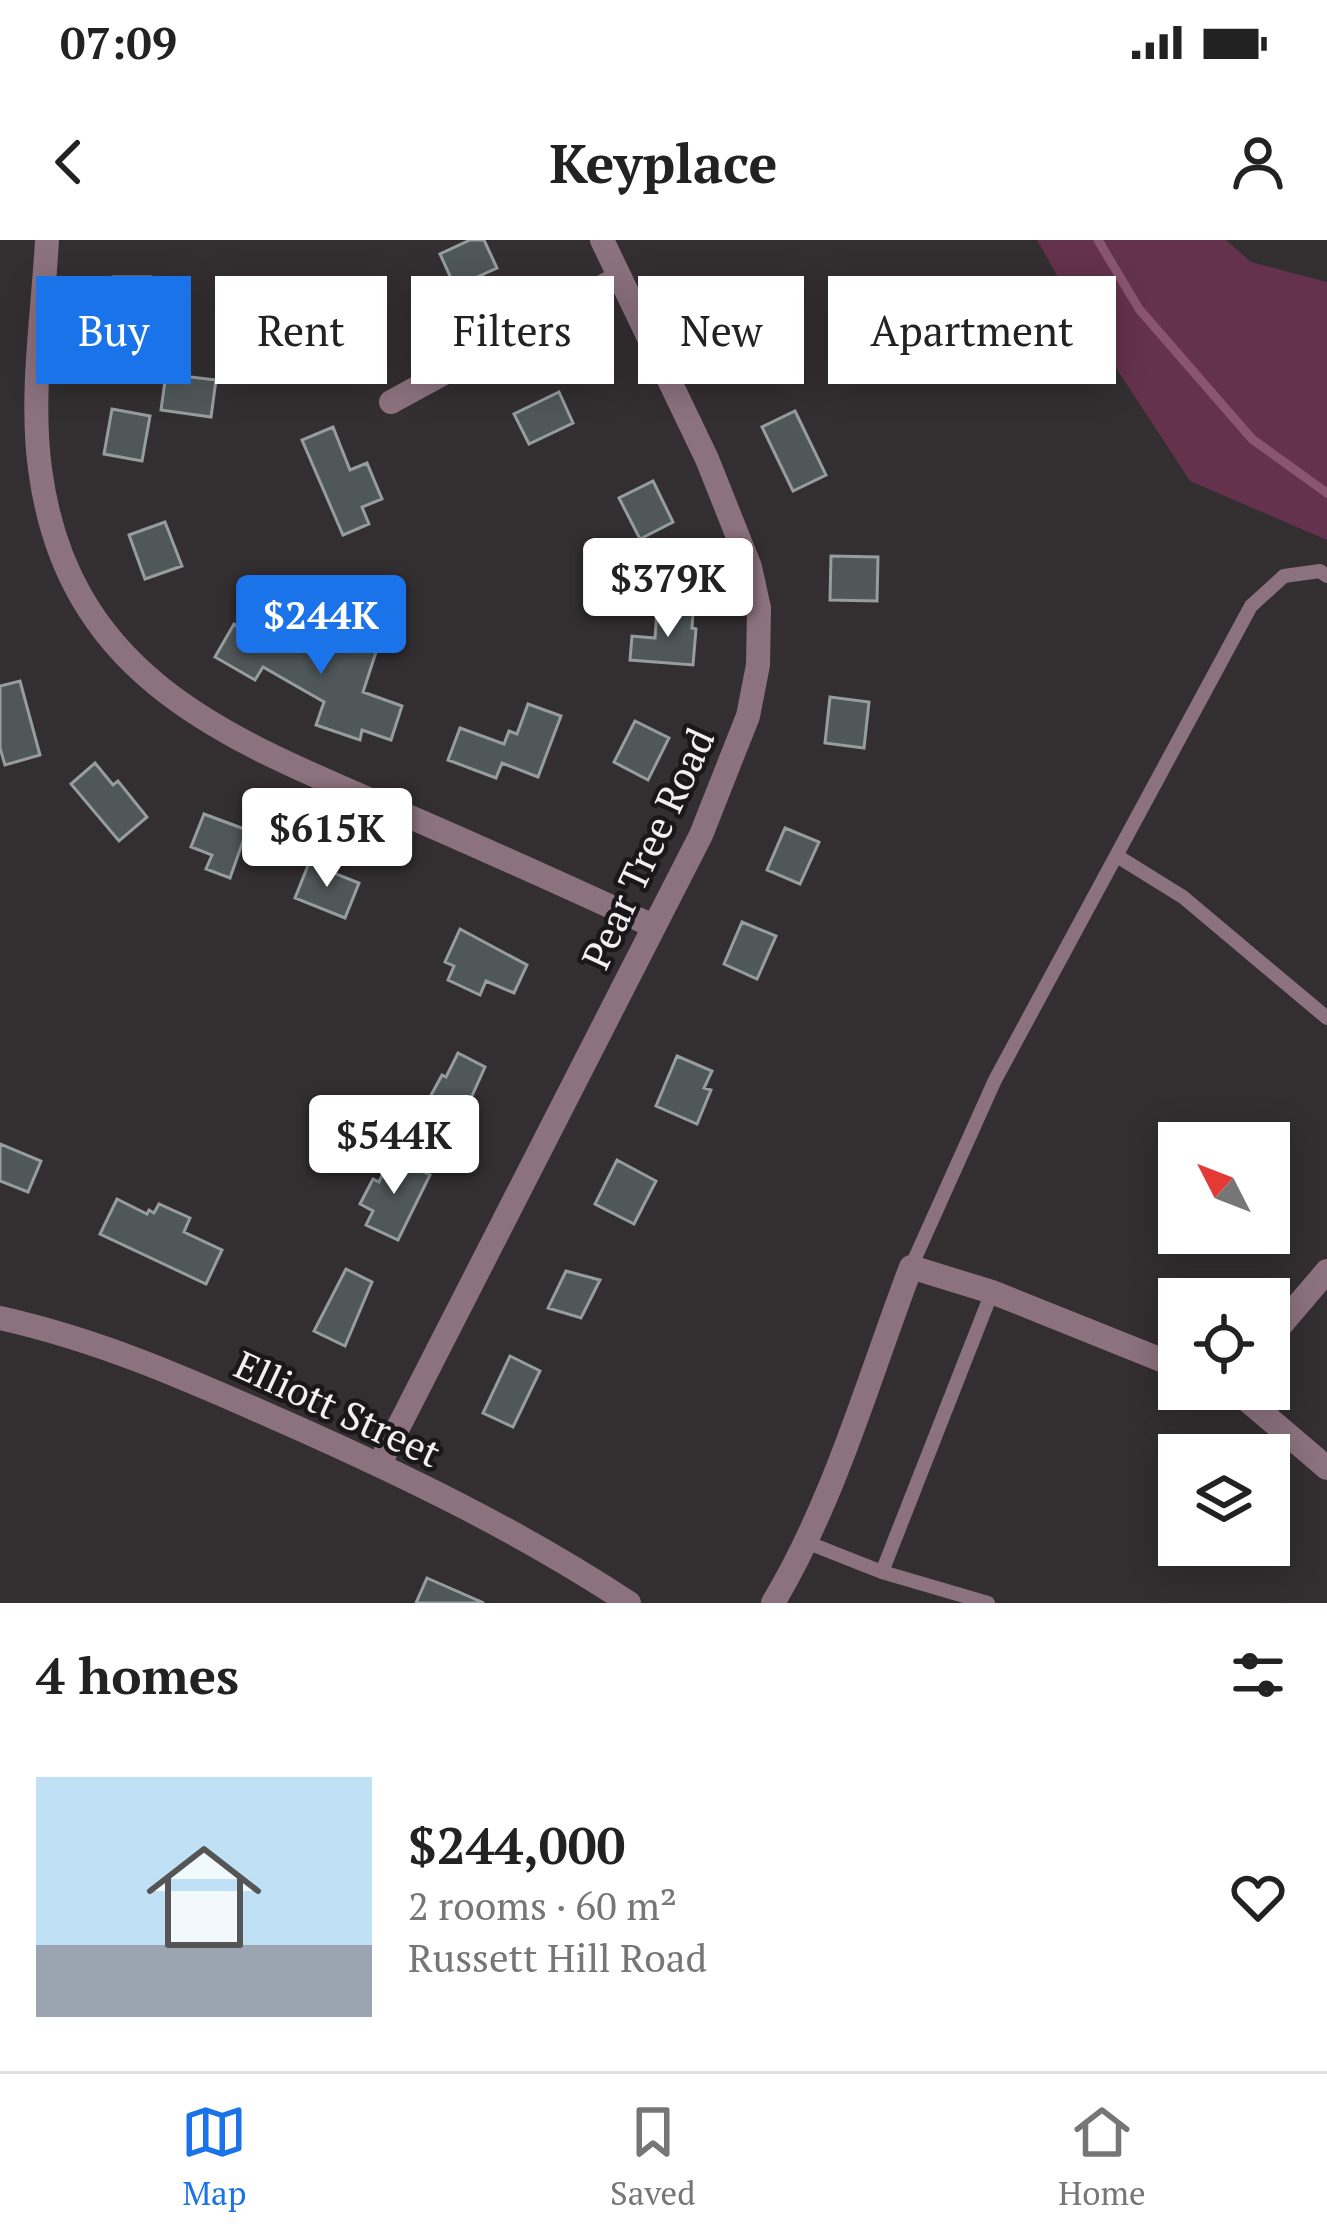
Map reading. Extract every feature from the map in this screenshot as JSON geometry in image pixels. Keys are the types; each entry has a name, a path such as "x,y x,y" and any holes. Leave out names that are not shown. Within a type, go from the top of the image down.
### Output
{"street":[{"path":"47,240 40,467 54,530 73,583 99,626 157,688 210,725 298,769 653,926"},
{"name":"Pear Tree Road","path":"380,1465 701,835 748,716 758,665 759,608 750,567 707,459 602,240"},
{"path":"391,402 620,277"},
{"path":"772,1603 806,1542 859,1414 911,1268 992,1292 1158,1359"},
{"path":"1290,1315 1327,1271"},
{"name":"Elliott Street","path":"0,1318 76,1335 380,1465 512,1530 629,1603"},
{"path":"1259,1410 1327,1468"}],"lane":[{"path":"911,1268 994,1080 1251,606 1284,576 1320,571 1327,576"},
{"path":"1117,856 1183,897 1327,1018"},
{"path":"882,1572 992,1292"},
{"path":"806,1542 882,1572 988,1603"}],"shaded area":[{"path":"1037,240 1226,240 1251,262 1327,282 1327,540 1190,481 1116,368 1116,276 1057,276"}],"building":[{"path":"470,240 484,240 497,268 479,276 450,276 440,254"},
{"path":"191,377 215,380 211,417 161,410 165,384 191,384"},
{"path":"559,392 573,423 529,444 514,414"},
{"path":"112,409 150,416 142,461 104,454"},
{"path":"795,411 826,475 793,491 762,427"},
{"path":"333,427 350,470 367,463 382,499 362,507 369,524 343,535 302,440"},
{"path":"653,481 673,522 640,539 619,498"},
{"path":"165,522 182,566 145,579 129,535"},
{"path":"831,556 878,557 877,601 830,600"},
{"path":"657,610 693,613 693,665 630,660 632,636 655,638"},
{"path":"234,624 274,647 281,636 310,653 323,628 345,639 347,632 379,643 363,692 402,706 391,740 362,730 360,740 316,725 324,702 263,667 255,680 215,657"},
{"path":"20,681 40,755 5,765 0,748 0,686"},
{"path":"830,697 869,702 864,748 825,743"},
{"path":"528,704 561,716 538,777 502,763 496,778 448,760 460,728 504,744 509,731 517,734"},
{"path":"635,721 669,738 648,780 614,762"},
{"path":"95,763 113,785 118,781 147,817 119,841 71,784"},
{"path":"204,814 247,830 230,878 206,869 212,855 191,847"},
{"path":"785,828 819,842 800,884 767,870"},
{"path":"309,863 359,883 345,918 295,898"},
{"path":"742,922 776,936 757,979 724,964"},
{"path":"460,929 527,965 514,993 486,981 480,995 448,980 454,966 445,962"},
{"path":"458,1053 485,1067 453,1138 418,1119"},
{"path":"677,1056 712,1071 704,1088 711,1090 697,1124 656,1106"},
{"path":"0,1144 41,1161 28,1192 0,1181"},
{"path":"391,1156 430,1175 398,1240 366,1225 373,1211 360,1204 373,1179 379,1182"},
{"path":"617,1160 656,1181 634,1224 595,1204"},
{"path":"117,1199 147,1214 149,1210 154,1213 159,1204 190,1218 184,1232 222,1250 206,1284 100,1234"},
{"path":"346,1269 372,1282 345,1346 314,1331"},
{"path":"566,1271 600,1280 581,1318 548,1308"},
{"path":"510,1356 540,1371 513,1427 483,1413"},
{"path":"427,1578 484,1603 416,1603"}],"waterway":[{"path":"1098,240 1139,309 1252,439 1327,493"}]}
